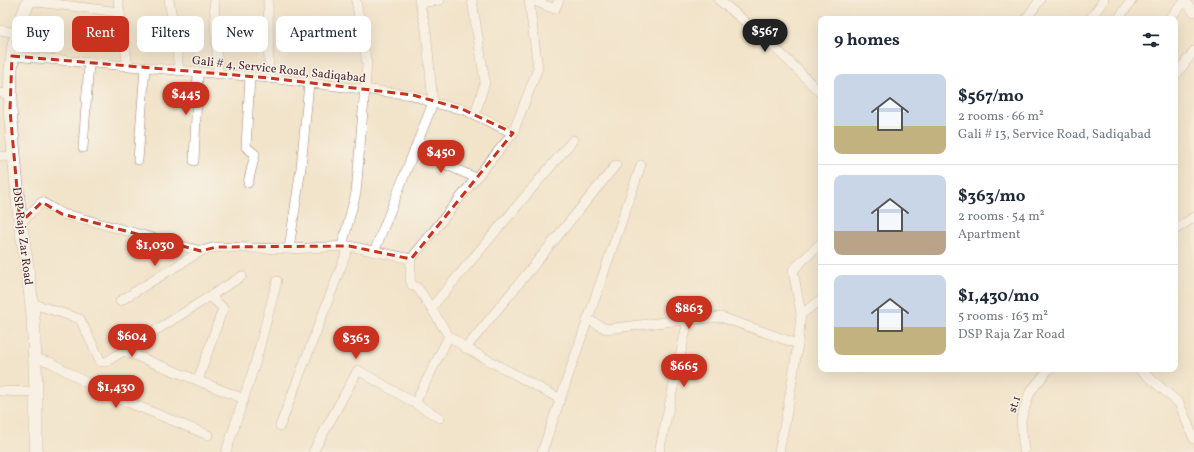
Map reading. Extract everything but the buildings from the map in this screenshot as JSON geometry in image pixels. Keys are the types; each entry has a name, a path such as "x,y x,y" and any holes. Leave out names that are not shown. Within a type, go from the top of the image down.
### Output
{"street":[{"path":"29,0 120,12"},
{"name":"DSP Raja Zar Road","path":"23,16 29,0"},
{"path":"118,0 128,67"},
{"path":"169,0 179,71"},
{"path":"214,0 218,74"},
{"path":"268,0 269,78"},
{"path":"280,426 345,246 356,193 367,64 356,0"},
{"path":"374,252 433,103 426,30 420,1 440,0"},
{"path":"472,0 485,82 475,115"},
{"path":"529,0 538,68 513,133 411,259 410,279 412,284 418,288 449,336 466,348 560,399"},
{"path":"532,0 554,9 559,0"},
{"path":"719,0 779,51 818,91"},
{"path":"1028,16 1040,0"},
{"path":"1092,16 1104,0"},
{"path":"1120,16 1132,0"},
{"path":"1172,16 1185,0 1194,12"},
{"path":"0,30 12,32"},
{"path":"1178,72 1194,51"},
{"name":"DSP Raja Zar Road","path":"13,52 5,94 10,110 20,223 32,304 36,392 36,452"},
{"name":"Gali # 4, Service Road, Sadiqabad","path":"12,56 269,78 413,95 433,103 462,110 513,133"},
{"path":"83,148 89,63"},
{"path":"138,160 145,68"},
{"path":"194,161 198,73"},
{"path":"248,183 255,154 246,148 250,77"},
{"path":"290,249 301,168 308,83"},
{"path":"431,308 573,140"},
{"path":"414,151 476,178"},
{"path":"0,156 14,157"},
{"path":"542,452 641,165"},
{"path":"466,348 616,166"},
{"path":"20,223 42,202 62,214 201,251"},
{"path":"1178,228 1194,217"},
{"path":"120,301 201,251 216,247 290,249 345,246 411,259"},
{"path":"779,452 798,344 801,314 793,270 818,246"},
{"path":"32,304 80,318 101,362 106,362 242,276"},
{"path":"226,452 255,364 278,282"},
{"path":"198,380 223,308 210,296"},
{"path":"801,314 818,302"},
{"path":"587,320 606,329 721,317 798,344"},
{"path":"659,452 688,320"},
{"path":"415,403 449,336"},
{"path":"124,351 244,399"},
{"path":"34,358 50,362 103,392 208,435"},
{"path":"314,452 358,370 440,418"},
{"name":"st.1","path":"1024,452 1021,420 1030,392 1047,372"},
{"path":"1143,372 1179,403 1194,440"},
{"path":"0,391 36,392"}],"highlighted area":[{"path":"12,56 269,78 413,95 462,109 513,133 411,259 349,246 216,247 201,251 62,214 42,202 20,223 10,110"}]}
